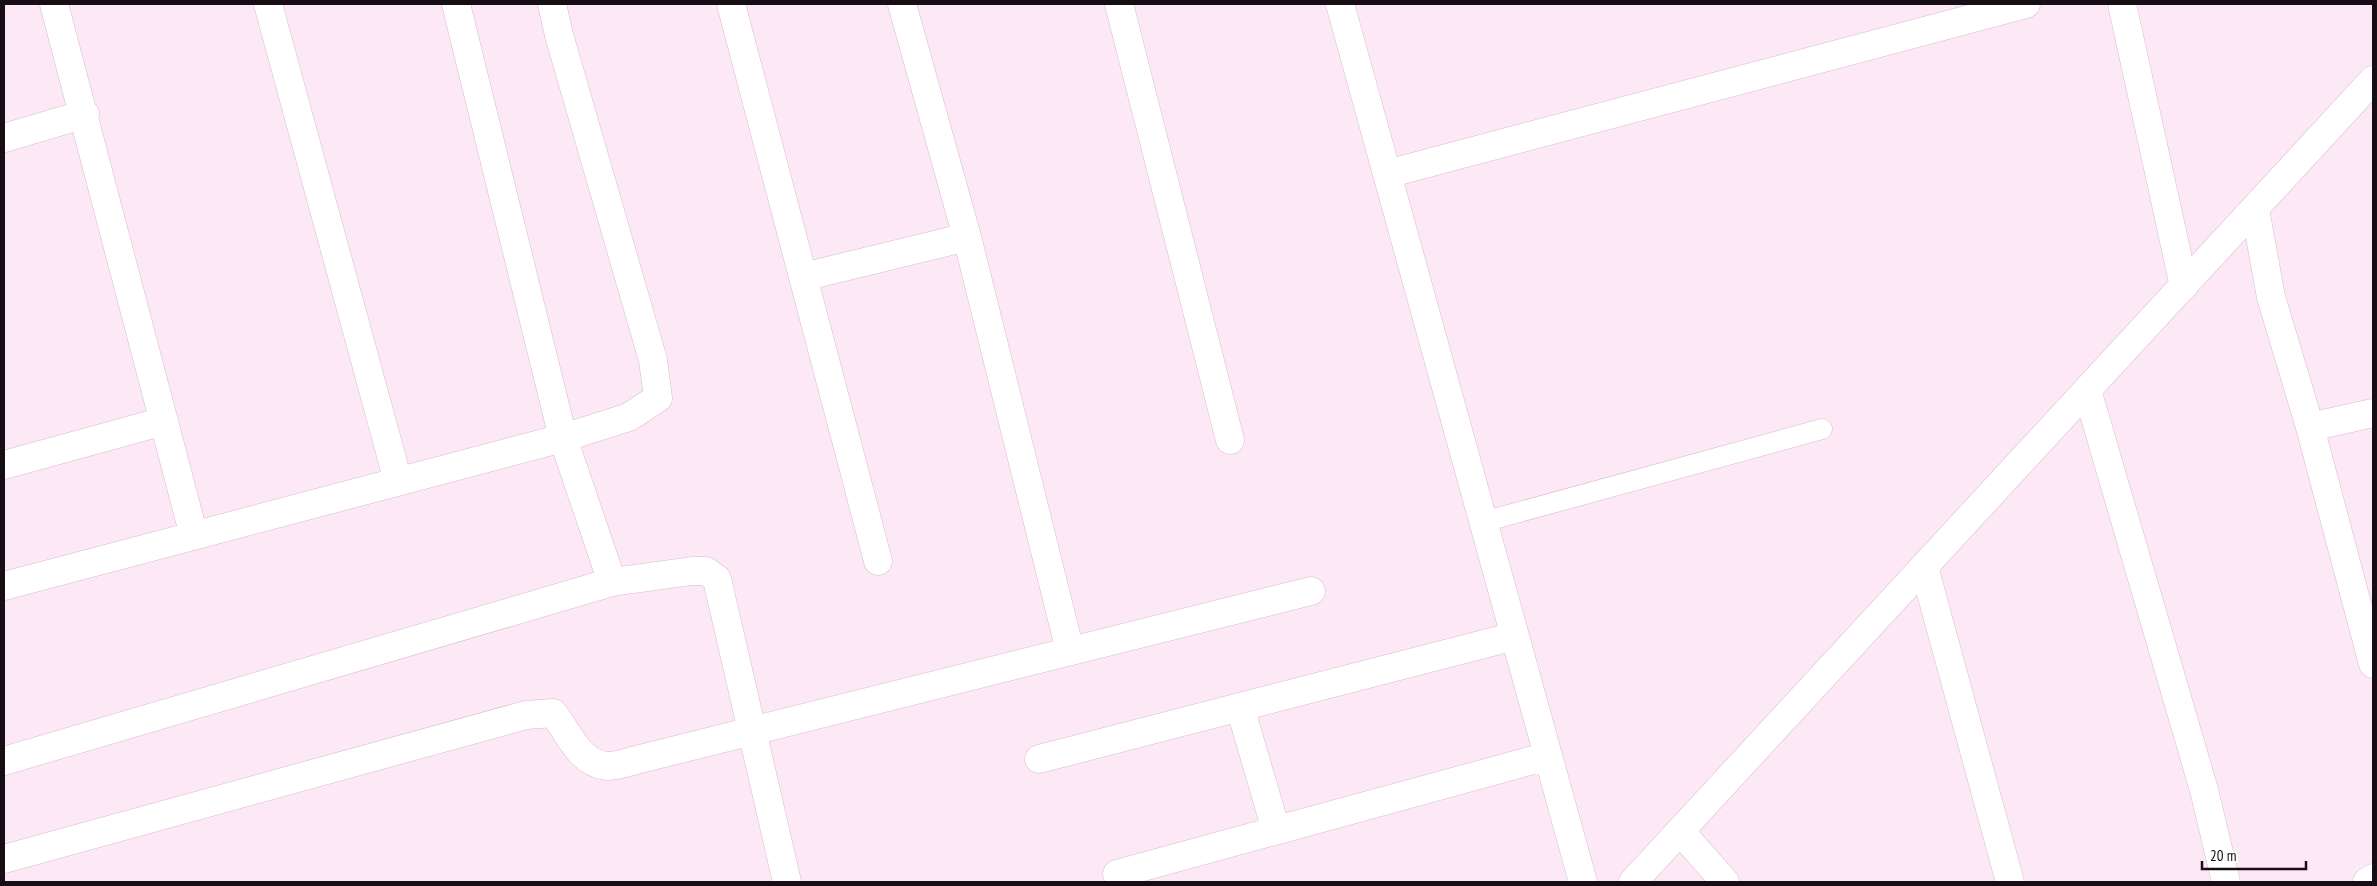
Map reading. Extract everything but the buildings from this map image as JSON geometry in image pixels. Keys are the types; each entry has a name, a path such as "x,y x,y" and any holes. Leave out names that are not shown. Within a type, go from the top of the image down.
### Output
{"street":[{"path":"54,4 85,114 194,536"},
{"path":"268,4 398,481"},
{"path":"456,4 563,438 612,582"},
{"path":"4,586 563,438 629,417 658,398 653,360 559,35 552,4"},
{"path":"731,4 878,561"},
{"path":"902,4 967,237 1070,651"},
{"path":"1119,4 1230,440"},
{"path":"1340,4 1583,882"},
{"path":"1388,174 2026,4"},
{"path":"2122,4 2184,286"},
{"path":"1633,882 2373,80"},
{"path":"4,138 85,114"},
{"path":"2254,209 2271,297 2368,624 2373,664"},
{"path":"803,277 967,237"},
{"path":"2087,390 2204,790 2226,882"},
{"path":"2310,427 2373,413"},
{"path":"4,465 164,421"},
{"path":"1924,567 2010,882"},
{"path":"4,761 612,582 692,571 706,571 717,579 787,882"},
{"path":"4,858 526,715 553,713 583,757 606,766 1311,591"},
{"path":"1039,759 1515,636"},
{"path":"1240,707 1276,830"},
{"path":"1117,874 1548,756"},
{"path":"1680,832 1725,882"},
{"path":"2367,882 2373,878"}],"lane":[{"path":"1483,522 1822,429"}]}
